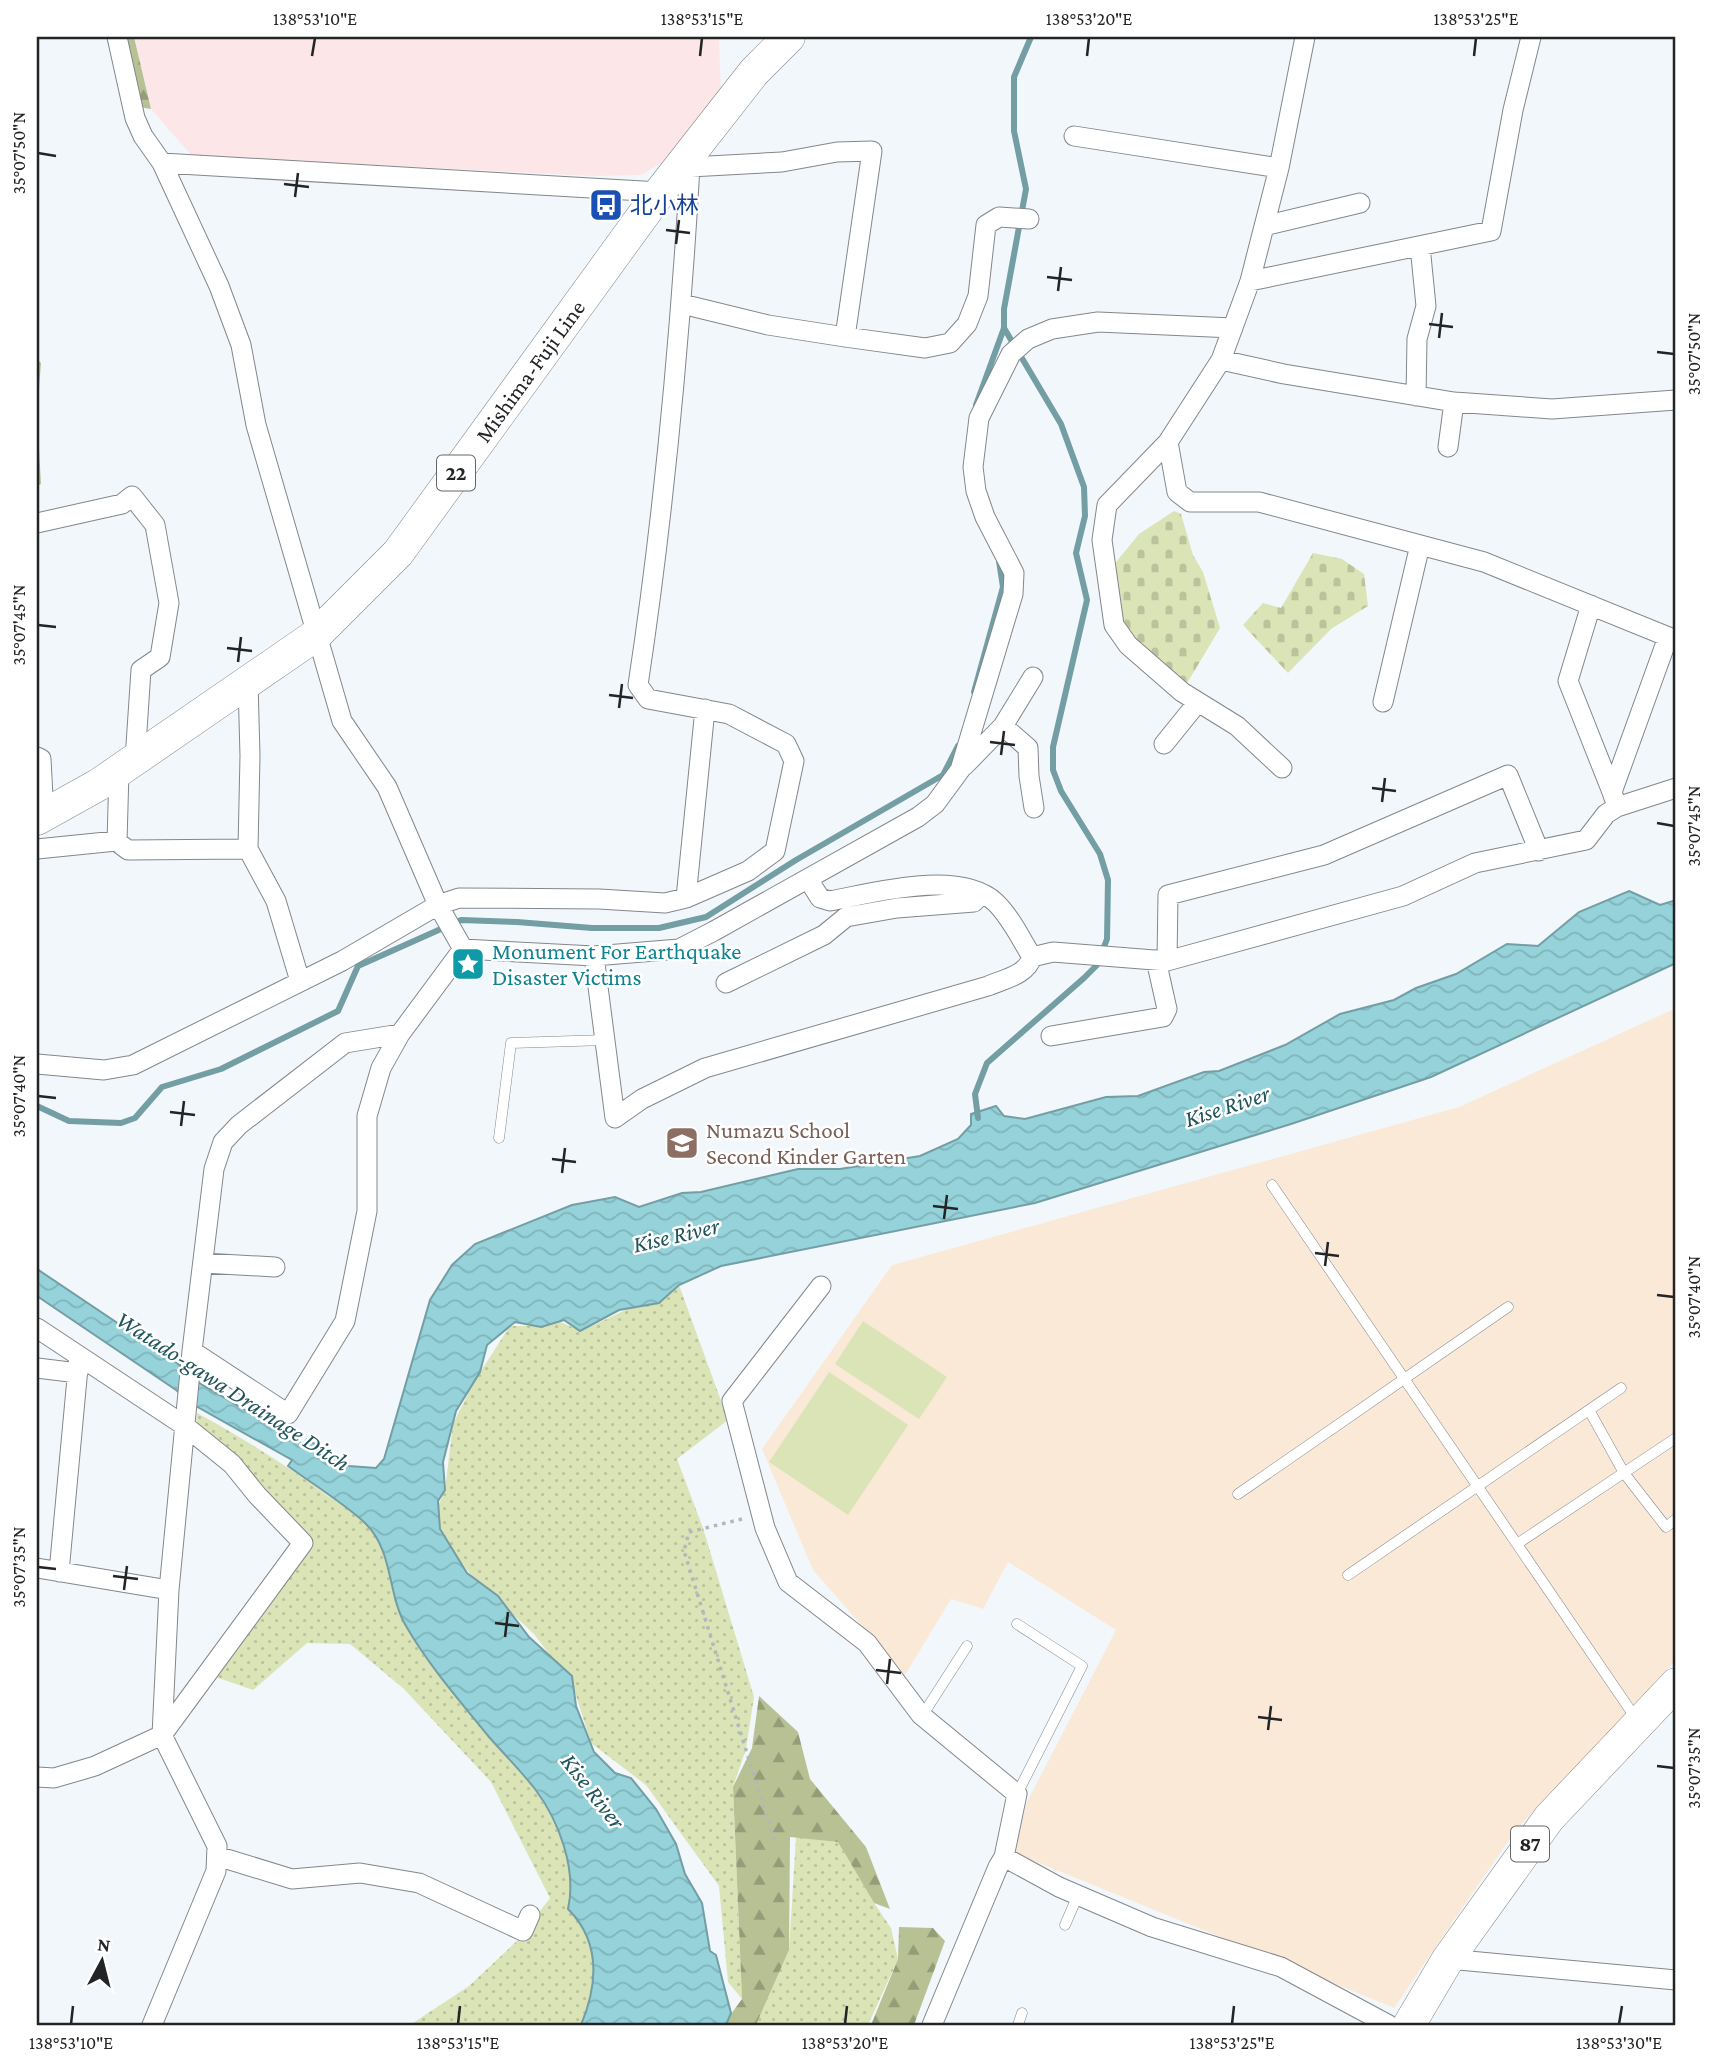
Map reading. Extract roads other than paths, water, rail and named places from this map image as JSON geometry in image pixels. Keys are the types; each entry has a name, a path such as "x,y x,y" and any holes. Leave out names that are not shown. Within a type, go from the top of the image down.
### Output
{"main road":[{"name":"Mishima-Fuji Line","path":"38,828 316,635 398,553 660,192 688,164 754,72 789,37"},
{"name":"87","path":"1409,2025 1448,1959 1549,1818 1676,1684"}],"street":[{"path":"117,37 135,118 143,136 162,163 219,286 241,345 256,425 342,721 387,788 438,905 463,949"},
{"path":"1282,768 1237,726 1182,692 1128,645 1114,625 1102,540 1107,505 1168,442 1221,360 1250,281 1279,168 1305,37"},
{"path":"1250,281 1491,231 1513,110 1531,37"},
{"path":"1074,136 1279,168"},
{"path":"37,1064 104,1070 133,1065 382,939 438,905 459,898 599,899 666,903 686,898 748,871 775,851 794,761 786,744 729,714 648,699 638,685 653,587 682,304 688,164 782,162 837,152 872,151 845,337"},
{"path":"162,163 660,192"},
{"path":"1264,226 1360,203"},
{"path":"682,304 768,325 845,337 925,348 950,342 967,324 978,296 986,225 999,217 1029,219"},
{"path":"1416,396 1417,339 1426,306 1420,246"},
{"path":"960,770 1013,594 1014,573 985,517 976,491 973,467 979,418 1011,354 1028,339 1052,329 1098,322 1233,328"},
{"path":"1221,360 1284,374 1454,402 1552,409 1676,400"},
{"path":"1448,447 1454,402"},
{"path":"1032,957 1053,952 1162,961 1403,896 1475,863 1586,840 1614,800 1672,639 1484,562 1259,502 1190,502 1177,492 1168,442"},
{"path":"37,523 122,504 132,496 155,525 169,603 160,657 141,670 117,842"},
{"path":"1383,702 1420,545"},
{"path":"1591,605 1567,681 1614,800"},
{"path":"463,949 594,956 678,949 918,817 935,804 960,770 1003,726 1033,677"},
{"path":"248,682 248,849 276,901 300,981"},
{"path":"1164,744 1198,702"},
{"path":"686,898 705,709"},
{"path":"1003,726 1028,748 1034,808"},
{"path":"37,757 41,759 38,828 117,842 128,850 248,849"},
{"path":"1051,1036 1163,1017 1167,1009 1162,961 1168,895 1324,855 1508,775 1539,850"},
{"path":"1614,800 1676,788"},
{"path":"808,878 820,898 830,901 905,887 945,884 980,895 994,901 1032,957"},
{"path":"726,983 824,935 846,918 897,908 974,902 980,895"},
{"path":"192,1352 288,1414 345,1321 367,1211 367,1116 381,1068 400,1034 463,949"},
{"path":"594,956 615,1118 642,1099 705,1068 988,986 1021,972 1030,964 1032,957"},
{"path":"152,2025 216,1871 218,1846 162,1735 169,1590 192,1352 214,1169 223,1142 239,1125 345,1043 400,1034"},
{"path":"203,1263 275,1267"},
{"path":"821,1286 732,1401 761,1514 788,1582 867,1643 922,1716 1017,1794 1004,1857 932,2025"},
{"path":"37,1328 79,1365 185,1426 232,1464 303,1543 162,1735 95,1766 54,1778 37,1777"},
{"path":"37,1368 79,1365"},
{"path":"59,1572 79,1365"},
{"path":"37,1568 169,1590"},
{"path":"217,1856 292,1879 360,1873 419,1883 523,1931 530,1915"},
{"path":"1004,1857 1078,1895 1152,1927 1281,1967 1389,2025"},
{"path":"1448,1959 1676,1980"}],"lane":[{"path":"499,1138 511,1043 606,1040"},
{"path":"1272,1185 1639,1723"},
{"path":"1238,1494 1508,1307"},
{"path":"1348,1574 1620,1388"},
{"path":"1589,1410 1624,1473 1666,1527 1676,1519"},
{"path":"1517,1544 1676,1438"},
{"path":"1017,1624 1082,1666 1017,1794"},
{"path":"922,1716 967,1646"},
{"path":"1066,1925 1078,1895"},
{"path":"1018,2025 1022,2013"}],"water":[{"name":"Kise River","path":"1629,891 1660,905 1676,900 1676,963 1431,1077 1291,1124 1035,1203 721,1266 679,1285 659,1303 619,1310 580,1331 564,1320 541,1327 515,1322 487,1345 480,1372 456,1411 443,1462 445,1490 438,1501 440,1529 467,1573 498,1596 529,1637 572,1676 576,1706 594,1752 615,1773 631,1778 656,1809 676,1844 685,1874 702,1903 710,1951 716,1955 731,2013 726,2025 581,2025 591,1994 593,1964 586,1935 568,1909 568,1862 558,1830 535,1789 456,1697 415,1641 400,1614 386,1559 374,1534 348,1508 288,1466 292,1460 194,1405 37,1296 37,1269 177,1363 196,1381 303,1444 307,1439 349,1466 376,1468 384,1459 430,1300 452,1265 475,1244 572,1205 615,1197 639,1207 682,1193 701,1192 798,1169 840,1169 920,1156 958,1139 971,1125 971,1114 996,1106 1004,1116 1025,1119 1106,1097 1138,1096 1204,1072 1219,1071 1285,1045 1340,1014 1394,1000 1416,988 1456,974 1507,944 1538,946 1579,912"}],"waterway":[{"path":"976,405 1004,328 1004,309 1026,189 1014,131 1014,77 1031,37"},
{"path":"978,1118 975,1094 987,1063 1097,965 1107,939 1108,880 1100,854 1061,791 1053,770 1053,747 1087,600 1076,553 1085,516 1084,487 1061,424 1004,328"},
{"path":"974,692 1003,587 999,561"},
{"path":"37,1106 69,1121 121,1123 135,1118 162,1087 221,1069 338,1011 358,966 461,920 592,928 659,928 706,917 796,860 943,775 958,746"}],"place":[{"name":"北小林","path":"606,205"},
{"name":"Monument For Earthquake Disaster Victims","path":"468,964"},
{"name":"Numazu School Second Kinder Garten","path":"682,1143"}],"water label":[{"name":"Watado-gawa Drainage Ditch","path":"233,1391"}]}
